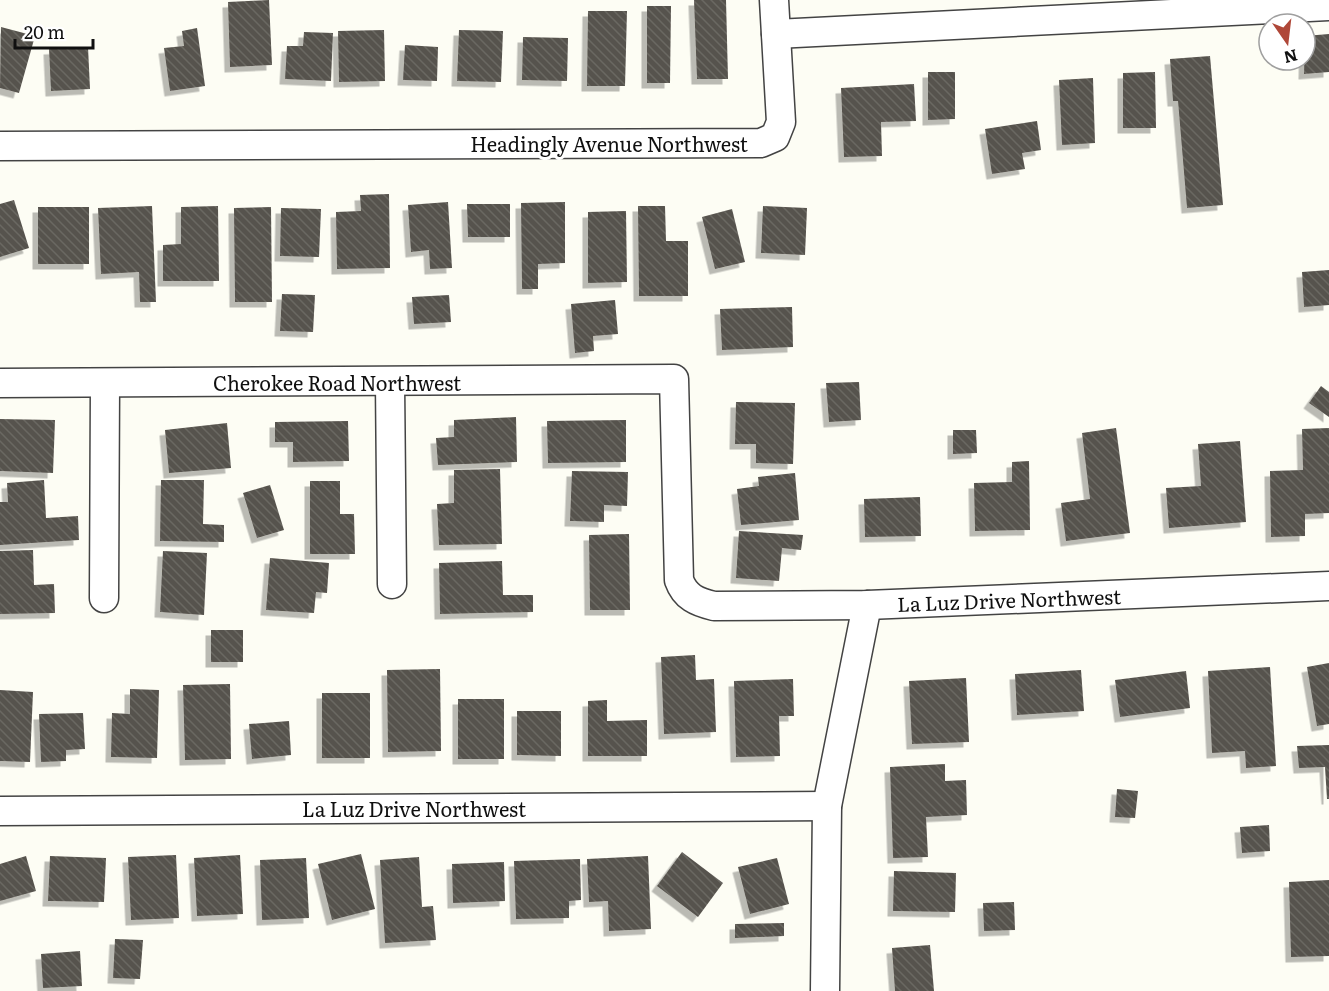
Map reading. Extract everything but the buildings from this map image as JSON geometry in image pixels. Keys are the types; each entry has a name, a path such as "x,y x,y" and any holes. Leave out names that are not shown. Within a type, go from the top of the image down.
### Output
{"street":[{"name":"Headingly Avenue Northwest","path":"0,146 761,143 775,137 781,122 774,0"},
{"path":"776,34 1329,6"},
{"name":"Cherokee Road Northwest","path":"0,383 390,383 674,379 679,580 683,591 691,598"},
{"path":"390,383 392,584"},
{"path":"104,598 105,384"},
{"name":"La Luz Drive Northwest","path":"691,598 714,606 867,605 1329,586"},
{"path":"825,991 827,806 867,605"},
{"name":"La Luz Drive Northwest","path":"0,811 827,806"}]}
